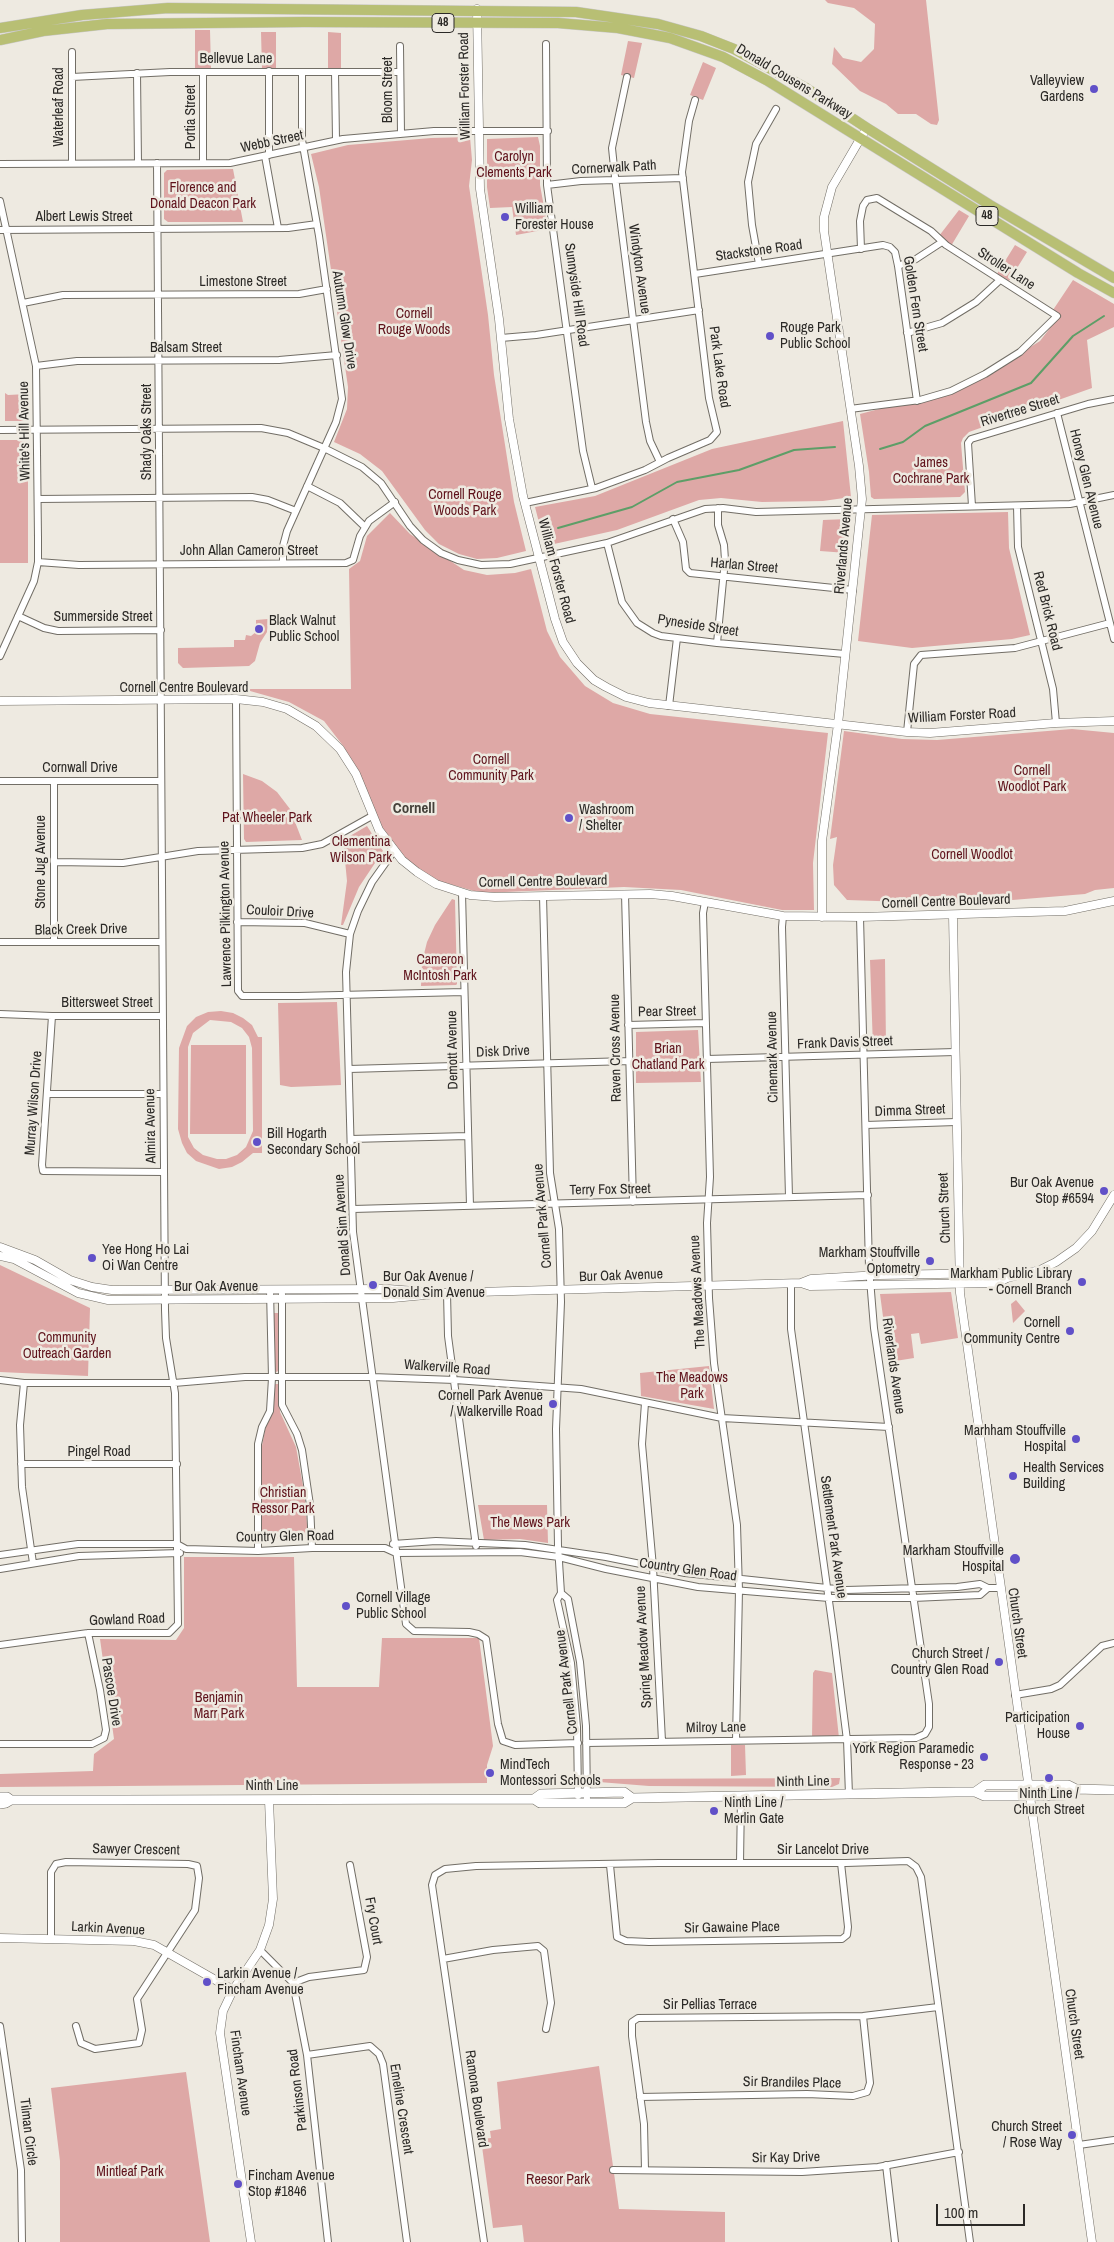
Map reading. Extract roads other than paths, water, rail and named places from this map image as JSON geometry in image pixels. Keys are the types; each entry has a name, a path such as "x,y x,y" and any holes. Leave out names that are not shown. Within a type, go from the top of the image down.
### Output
{"main road":[{"name":"Donald Cousens Parkway","path":"0,28 82,15 168,8 477,9 576,12 658,24 701,36 734,49 806,88 867,128 1114,278"},
{"name":"Donald Cousens Parkway","path":"0,40 42,31 107,24 558,23 618,28 670,38 723,57 768,81 1078,273 1114,293"},
{"name":"Ninth Line","path":"975,1792 985,1785 1068,1785 1076,1789 1114,1790"},
{"name":"Ninth Line","path":"0,1797 7,1797 12,1800 534,1799 540,1803 582,1798 624,1803 632,1798 975,1792 984,1796 1067,1795 1076,1789"},
{"name":"Ninth Line","path":"0,1804 6,1804 12,1800"}],"street":[{"name":"William Forster Road","path":"477,9 480,189 501,338 509,419 525,503 558,630 577,663 594,680 616,693 634,700 669,706 907,732 930,733 1056,723 1114,721"},
{"name":"Sunnyside Hill Road","path":"546,44 547,185 583,451 592,488"},
{"name":"Bloom Street","path":"400,46 401,134"},
{"name":"Waterleaf Road","path":"72,52 72,163"},
{"path":"269,71 267,156 278,228"},
{"name":"Portia Street","path":"203,72 203,163"},
{"name":"Autumn Glow Drive","path":"283,563 284,539 324,448 341,404 342,391 318,224 304,148 302,72"},
{"path":"335,72 336,140"},
{"name":"Bellevue Lane","path":"72,77 137,73 400,72"},
{"path":"137,73 138,163"},
{"name":"Windyton Avenue","path":"627,78 612,148 634,321 636,357 650,441 660,462"},
{"name":"Park Lake Road","path":"525,503 592,488 645,470 710,440 717,432 709,398 683,178 688,121 695,100"},
{"path":"759,264 752,225 748,182 756,144 776,109"},
{"name":"Riverlands Avenue","path":"822,917 822,840 838,724 861,509 860,479 827,254 824,217 832,187 867,128"},
{"name":"Webb Street","path":"0,164 237,162 336,140 434,131 548,131"},
{"name":"Shady Oaks Street","path":"157,163 160,429 160,700"},
{"name":"Cornerwalk Path","path":"547,185 580,181 683,178"},
{"name":"Stroller Lane","path":"861,249 860,221 864,206 867,200 877,198 931,231 942,242 1057,316 1020,352 985,374 951,391 917,401"},
{"name":"White's Hill Avenue","path":"0,201 2,230 23,303 36,366 38,499 38,562 32,587 0,656"},
{"name":"Albert Lewis Street","path":"2,230 278,228 318,224"},
{"path":"898,266 916,259 942,242"},
{"name":"Golden Fern Street","path":"827,254 883,245 890,247 895,252 917,401"},
{"name":"Stackstone Road","path":"695,274 827,254"},
{"path":"907,333 948,319 976,302 1000,280"},
{"name":"Limestone Street","path":"23,303 63,295 299,294 327,289"},
{"path":"501,338 634,321 699,310"},
{"name":"Balsam Street","path":"36,366 77,361 298,360 337,355"},
{"name":"Rivertree Street","path":"972,506 968,443 971,439 1057,413 1114,399"},
{"path":"850,409 917,401"},
{"name":"Honey Glen Avenue","path":"1057,413 1114,639"},
{"path":"0,430 260,428 288,433 324,448 367,470 381,483 410,526 423,540 441,553 474,564 495,565 607,543 695,511 718,508 756,512 1017,506 1079,503 1114,495"},
{"path":"307,486 340,503 365,527 375,515 395,502"},
{"path":"38,499 252,497 268,500 296,511"},
{"name":"Red Brick Road","path":"1017,506 1018,547 1053,689 1056,723"},
{"path":"717,642 725,552 718,525 718,508"},
{"name":"Harlan Street","path":"673,519 683,542 686,568 690,573 853,590"},
{"name":"John Allan Cameron Street","path":"38,562 79,565 350,562 365,527"},
{"name":"Pyneside Street","path":"607,543 618,594 637,623 653,633 677,638 846,654"},
{"name":"Summerside Street","path":"18,616 44,628 58,631 161,630"},
{"path":"907,732 914,664 918,657 926,654 1010,649 1110,624"},
{"path":"669,706 677,638"},
{"name":"Cornell Centre Boulevard","path":"0,701 236,699 263,702 283,708 304,718 320,729 340,748 350,764 372,816 394,851 424,877 462,893 494,897 657,894 784,916 822,917 1065,911 1114,901"},
{"name":"Lawrence Pilkington Avenue","path":"236,699 238,991 242,996 464,992"},
{"name":"Almira Avenue","path":"160,700 165,1300 166,1338 174,1383 178,1550"},
{"name":"Cornwall Drive","path":"0,781 160,780"},
{"name":"Stone Jug Avenue","path":"54,781 54,942"},
{"path":"54,862 123,863 198,851 302,848 322,844 372,816"},
{"name":"Donald Sim Avenue","path":"394,851 365,895 350,934 346,960 346,995 353,1232 406,1624 414,1631 469,1632 478,1634 486,1639 498,1724 503,1741 515,1745 578,1743"},
{"name":"Demott Avenue","path":"462,893 470,1206"},
{"name":"Raven Cross Avenue","path":"625,894 633,1202"},
{"name":"Cornell Park Avenue","path":"543,896 550,1173 559,1228 561,1290 556,1429 558,1550 561,1593 558,1600 571,1663 582,1798"},
{"name":"The Meadows Avenue","path":"705,902 703,913 710,1177 707,1223 708,1286 710,1332 737,1525 739,1590 736,1740"},
{"name":"Church Street","path":"953,915 960,1284 1000,1588 1092,2242"},
{"name":"Cinemark Avenue","path":"784,916 782,927 789,1197"},
{"name":"Riverlands Avenue","path":"847,1740 916,1738 926,1734 930,1720 890,1427 874,1328 870,1276 860,917"},
{"name":"Couloir Drive","path":"237,922 305,923 350,934"},
{"name":"Black Creek Drive","path":"0,942 161,942"},
{"path":"0,1014 52,1016"},
{"name":"Bittersweet Street","path":"52,1016 162,1016"},
{"name":"Murray Wilson Drive","path":"52,1016 42,1168 44,1171 164,1172"},
{"name":"Pear Street","path":"628,1025 706,1024"},
{"name":"Frank Davis Street","path":"707,1059 955,1052"},
{"name":"Disk Drive","path":"349,1069 629,1061"},
{"path":"47,1094 163,1094"},
{"name":"Dimma Street","path":"866,1125 956,1122"},
{"path":"351,1139 468,1136"},
{"name":"Terry Fox Street","path":"353,1209 868,1195"},
{"name":"Bur Oak Avenue","path":"801,1283 810,1286 998,1283 1006,1278 1040,1270 1056,1262 1076,1248 1092,1231 1114,1195"},
{"name":"Bur Oak Avenue","path":"0,1247 18,1252 70,1280 92,1287 112,1290 360,1289 424,1290 444,1293"},
{"name":"Bur Oak Avenue","path":"0,1256 14,1259 89,1296 108,1300 424,1297 444,1293 791,1284 811,1279 870,1276 998,1273 1006,1278"},
{"name":"Settlement Park Avenue","path":"791,1284 791,1329 806,1424 847,1740 849,1795"},
{"path":"258,1551 258,1444 262,1427 270,1411 272,1378 270,1290"},
{"path":"282,1290 282,1405 297,1434 302,1450 310,1505 312,1548"},
{"path":"444,1293 476,1552"},
{"name":"Walkerville Road","path":"0,1380 24,1383 174,1383 245,1377 372,1377 455,1380 558,1389 581,1389 722,1418 890,1427"},
{"path":"24,1383 20,1425 22,1487 33,1564"},
{"name":"Spring Meadow Avenue","path":"645,1403 642,1444 653,1567 662,1741"},
{"name":"Pingel Road","path":"21,1464 177,1464"},
{"name":"Country Glen Road","path":"395,1548 436,1541 525,1545 738,1580 846,1590 911,1589 980,1584 988,1588 1000,1588"},
{"path":"0,1555 78,1544 178,1550"},
{"name":"Country Glen Road","path":"178,1550 258,1551 312,1548 395,1548 520,1552 559,1558 698,1587 829,1598 913,1598 980,1594 988,1588"},
{"path":"0,1569 79,1556 178,1550"},
{"name":"Gowland Road","path":"0,1645 88,1633 170,1633 178,1624 178,1550"},
{"name":"Cornell Park Avenue","path":"561,1593 568,1599 580,1662 586,1743 582,1798"},
{"name":"Pascoe Drive","path":"0,1744 92,1744 104,1738 106,1730 100,1690 88,1633"},
{"path":"1015,1695 1051,1689 1060,1685 1102,1646 1114,1642"},
{"name":"Milroy Lane","path":"586,1743 847,1740"},
{"path":"740,1863 741,1797"},
{"name":"Fincham Avenue","path":"251,2242 220,2033 223,2011 260,1950 269,1925 273,1899 270,1800"},
{"name":"Sir Lancelot Drive","path":"444,1959 432,1886 435,1875 445,1869 476,1866 908,1861 916,1867 921,1877 970,2242"},
{"name":"Sawyer Crescent","path":"51,1939 50,1872 56,1864 66,1862 188,1864 197,1866 199,1878 195,1910 167,1952"},
{"name":"Sir Gawaine Place","path":"610,1865 617,1937 626,1941 649,1942 842,1939 847,1935 848,1926 841,1863"},
{"name":"Fry Court","path":"294,1983 309,1977 364,1970 367,1957 350,1865"},
{"name":"Larkin Avenue","path":"0,1938 134,1941 154,1945 234,1990"},
{"path":"444,1959 501,1948 538,1946 544,1951 551,2003 546,2029"},
{"path":"260,1950 294,1983"},
{"path":"76,2026 81,2043 95,2048 139,2043 142,2030 137,1999 167,1952"},
{"name":"Ramona Boulevard","path":"444,1959 484,2242"},
{"name":"Parkinson Road","path":"294,1983 307,2055 328,2242"},
{"name":"Sir Pellias Terrace","path":"645,2170 644,2124 632,2022 638,2018 863,2016 938,2007"},
{"name":"Sir Brandiles Place","path":"640,2097 778,2094 853,2096 867,2092 870,2083 863,2016"},
{"name":"Tilman Circle","path":"0,2026 21,2170 22,2242"},
{"name":"Emeline Crescent","path":"307,2055 370,2046 379,2054 383,2064 407,2242"},
{"path":"1079,2144 1114,2140"},
{"name":"Sir Kay Drive","path":"613,2170 802,2172 886,2165 959,2152"},
{"path":"886,2165 895,2242"}],"waterway":[{"path":"880,449 903,442 925,426 1031,383 1073,336 1104,316"},
{"path":"558,528 632,507 677,482 739,470 794,450 835,447"}],"place":[{"name":"Valleyview Gardens","path":"1094,89"},
{"name":"William Forester House","path":"505,217"},
{"name":"Rouge Park Public School","path":"770,336"},
{"name":"Black Walnut Public School","path":"259,629"},
{"name":"Washroom / Shelter","path":"569,818"},
{"name":"Bill Hogarth Secondary School","path":"257,1142"},
{"name":"Bur Oak Avenue Stop #6594","path":"1104,1191"},
{"name":"Yee Hong Ho Lai Oi Wan Centre","path":"92,1258"},
{"name":"Markham Stouffville Optometry","path":"930,1261"},
{"name":"Markham Public Library - Cornell Branch","path":"1082,1282"},
{"name":"Bur Oak Avenue / Donald Sim Avenue","path":"373,1285"},
{"name":"Cornell Community Centre","path":"1070,1331"},
{"name":"Cornell Park Avenue / Walkerville Road","path":"553,1404"},
{"name":"Marhham Stouffville Hospital","path":"1076,1439"},
{"name":"Health Services Building","path":"1013,1476"},
{"name":"Markham Stouffville Hospital","path":"1015,1559"},
{"name":"Cornell Village Public School","path":"346,1606"},
{"name":"Church Street / Country Glen Road","path":"999,1662"},
{"name":"Participation House","path":"1080,1726"},
{"name":"York Region Paramedic Response - 23","path":"984,1757"},
{"name":"MindTech Montessori Schools","path":"490,1773"},
{"name":"Ninth Line / Church Street","path":"1049,1778"},
{"name":"Ninth Line / Merlin Gate","path":"714,1811"},
{"name":"Larkin Avenue / Fincham Avenue","path":"207,1982"},
{"name":"Church Street / Rose Way","path":"1072,2135"},
{"name":"Fincham Avenue Stop #1846","path":"238,2184"}],"district":[{"name":"Cornell","path":"414,809"}],"park label":[{"name":"Carolyn Clements Park","path":"514,166"},
{"name":"Florence and Donald Deacon Park","path":"203,196"},
{"name":"Cornell Rouge Woods","path":"414,322"},
{"name":"James Cochrane Park","path":"931,472"},
{"name":"Cornell Rouge Woods Park","path":"465,504"},
{"name":"Cornell Community Park","path":"491,768"},
{"name":"Cornell Woodlot Park","path":"1032,780"},
{"name":"Pat Wheeler Park","path":"267,818"},
{"name":"Clementina Wilson Park","path":"361,850"},
{"name":"Cornell Woodlot","path":"972,855"},
{"name":"Cameron McIntosh Park","path":"440,968"},
{"name":"Brian Chatland Park","path":"668,1058"},
{"name":"Community Outreach Garden","path":"67,1346"},
{"name":"The Meadows Park","path":"692,1386"},
{"name":"Christian Ressor Park","path":"283,1502"},
{"name":"The Mews Park","path":"530,1523"},
{"name":"Benjamin Marr Park","path":"219,1706"},
{"name":"Mintleaf Park","path":"130,2172"},
{"name":"Reesor Park","path":"558,2180"}]}
